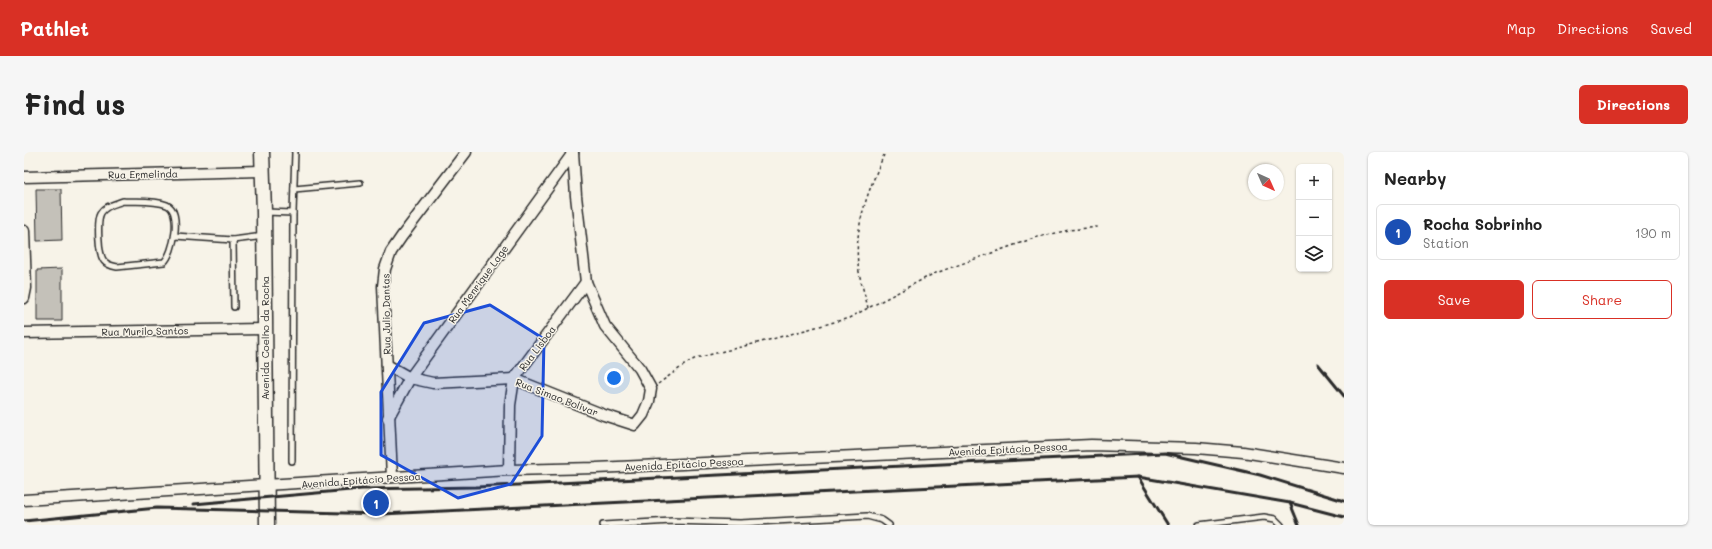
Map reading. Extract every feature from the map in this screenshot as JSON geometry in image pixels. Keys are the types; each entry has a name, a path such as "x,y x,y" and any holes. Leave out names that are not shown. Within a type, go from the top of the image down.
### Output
{"main road":[{"name":"Avenida Coelho da Rocha","path":"262,152 267,525"}],"street":[{"name":"Rua Julio Dantas","path":"392,477 388,418 383,286 384,269 402,236 466,152"},
{"path":"572,152 586,282 605,326 640,369 650,390"},
{"name":"Rua Menrique Lage","path":"388,418 410,378 572,152"},
{"name":"Rua Ermelinda","path":"24,177 262,171"},
{"path":"24,231 26,288 24,298"},
{"name":"Rua Lisboa","path":"509,470 510,406 514,379 586,282"},
{"name":"Rua Murilo Santos","path":"24,333 265,329"},
{"name":"Rua Simao Bolivar","path":"386,364 410,378 433,383 514,379 604,415 635,425 644,415 649,401 650,390"},
{"name":"Avenida Epitácio Pessoa","path":"24,500 509,470 596,468 1091,445 1196,448 1243,452 1344,468"}],"lane":[{"path":"292,461 293,213 295,152"},
{"path":"294,190 360,183"},
{"path":"123,201 160,203 169,206 174,212 175,236 171,254 164,262 118,267 110,266 103,260 100,250 99,217 102,211 123,201"},
{"path":"264,212 293,213"},
{"path":"175,236 233,240 264,236"},
{"path":"233,240 234,307"},
{"path":"603,525 672,521 727,523 867,516 882,520 888,525"},
{"path":"1199,525 1264,517 1275,519 1281,525"}],"path":[{"path":"868,308 858,264 858,234 864,205 884,155"},
{"path":"650,390 686,363 696,358 849,318 933,274 1034,238 1069,230 1098,227"}],"highlighted area":[{"path":"490,305 544,339 542,436 511,484 458,498 381,455 381,392 424,323"}],"building":[{"path":"36,189 61,189 62,240 37,241"},
{"path":"62,269 62,321 37,321 37,270"}],"railway":[{"path":"1318,364 1344,396"},
{"path":"194,504 362,489 476,487 1165,453 1260,475 1344,501"},
{"path":"1138,477 1168,525"},
{"path":"24,521 157,508 382,514 1138,477 1290,503 1344,517"},
{"path":"1290,503 1299,525"}],"place":[{"name":"Rocha Sobrinho","path":"376,503"}]}
